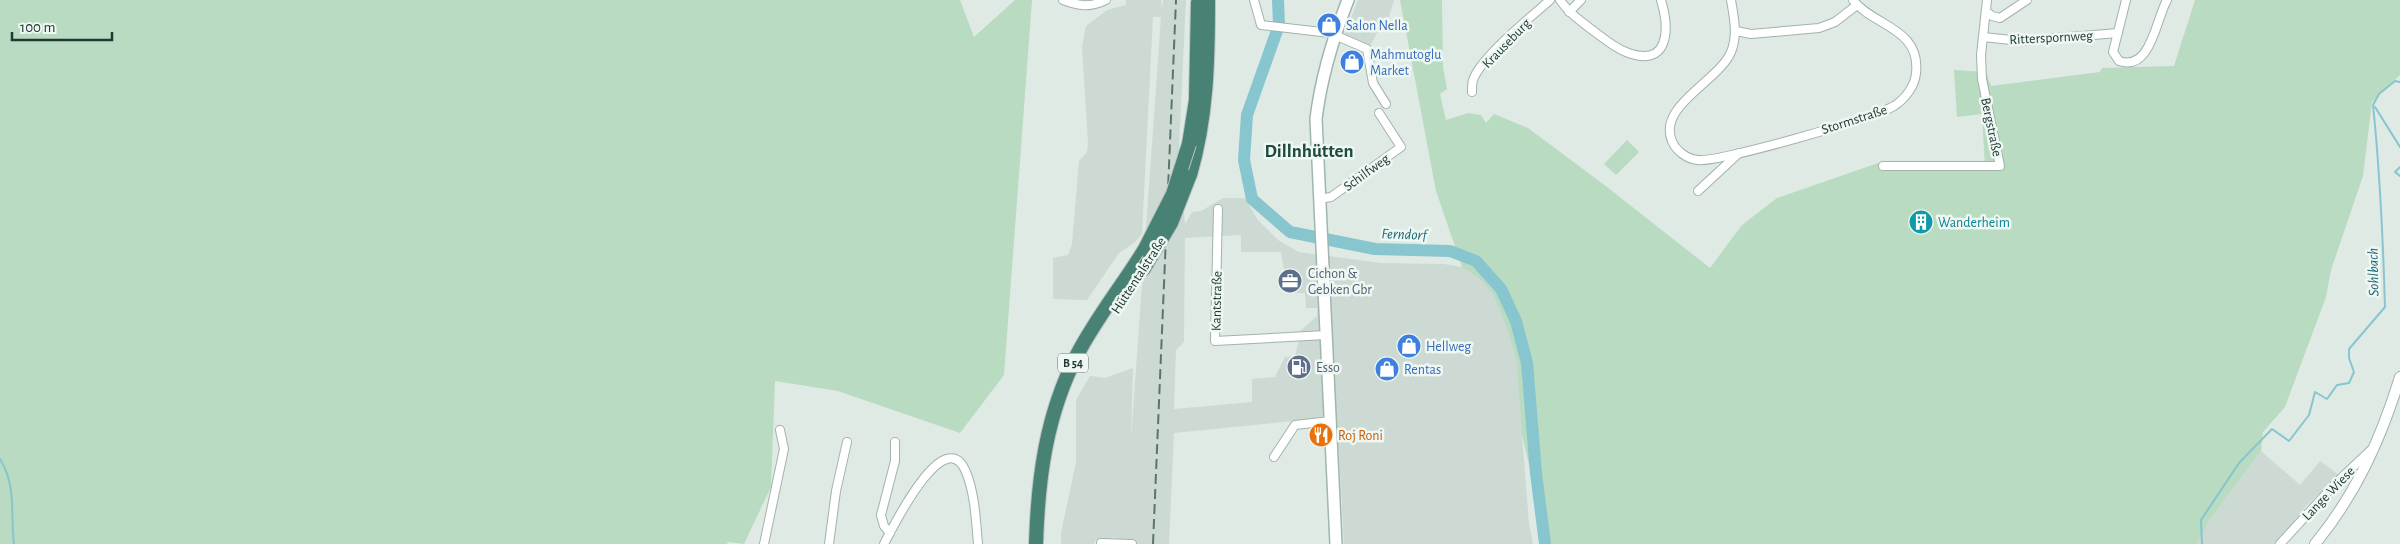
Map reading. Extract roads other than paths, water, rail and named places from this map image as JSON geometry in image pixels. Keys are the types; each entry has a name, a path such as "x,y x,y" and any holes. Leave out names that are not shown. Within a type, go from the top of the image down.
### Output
{"highway":[{"name":"Hüttentalstraße","path":"1036,544 1041,471 1048,433 1058,399 1085,341 1145,249 1173,194 1189,144 1196,100 1198,0"},
{"name":"Hüttentalstraße","path":"1045,544 1050,473 1056,440 1067,402 1090,352 1171,223 1190,175 1203,124 1208,0"}],"main road":[{"path":"1336,544 1316,119 1319,93 1348,0"}],"street":[{"path":"1063,0 1080,6 1097,4 1106,0"},
{"path":"1254,0 1261,25 1286,30 1330,33 1366,49 1373,84 1386,104"},
{"name":"Krauseburg","path":"1472,92 1473,80 1483,65 1508,38 1550,0"},
{"path":"1560,0 1569,12 1613,46 1625,52 1649,55 1663,47 1666,30 1661,0"},
{"path":"1569,12 1581,0"},
{"name":"Stormstraße","path":"1731,0 1736,31 1734,43 1727,60 1678,108 1670,124 1671,139 1681,153 1700,161 1739,153 1880,112 1898,103 1907,94 1916,73 1916,62 1907,41 1898,31 1855,2 1835,22 1819,28 1751,34 1736,31"},
{"name":"Bergstraße","path":"1883,166 2000,166 1982,79 1983,37 1987,0"},
{"path":"1986,11 1992,16 2000,18 2027,0"},
{"path":"2126,0 2113,52 2119,61 2130,62 2144,53 2152,41 2160,14 2167,0"},
{"name":"Ritterspornweg","path":"1983,37 2021,41 2118,33"},
{"name":"Schilfweg","path":"1320,199 1331,197 1401,147 1379,113"},
{"name":"Stormstraße","path":"1698,191 1739,153"},
{"name":"Kantstraße","path":"1218,210 1215,341 1326,335"},
{"path":"2315,544 2349,497 2378,443 2400,377"},
{"path":"1274,457 1295,425 1330,421"},
{"path":"764,544 784,449 780,430"},
{"path":"829,544 836,492 847,442"},
{"path":"890,533 884,526 881,515 895,461 895,442"},
{"name":"Lange Wiese","path":"2280,544 2336,483 2378,443"},
{"path":"884,544 931,469 946,458 952,458 960,462 966,471 972,491 978,544"},
{"path":"1101,543 1132,544"}],"waterway":[{"name":"Ferndorf","path":"1278,0 1279,25 1247,115 1244,160 1252,199 1290,232 1375,249 1450,251 1476,261 1501,289 1516,321 1527,363 1536,473 1545,544"},
{"name":"Sohlbach","path":"2202,544 2201,520 2239,463 2272,429 2289,441 2309,415 2315,392 2327,399 2337,385 2349,383 2354,372 2349,358 2349,349 2385,307 2378,155 2373,105 2379,94 2395,81 2400,82"},
{"path":"2375,107 2400,147"},
{"path":"2400,167 2395,172 2400,176"},
{"path":"0,459 9,479 11,490 14,544"}],"railway":[{"path":"1153,544 1176,0"}],"place":[{"name":"Salon Nella","path":"1329,25"},
{"name":"Mahmutoglu Market","path":"1352,62"},
{"name":"Wanderheim","path":"1921,222"},
{"name":"Cichon & Gebken Gbr","path":"1290,281"},
{"name":"Hellweg","path":"1409,346"},
{"name":"Esso","path":"1299,367"},
{"name":"Rentas","path":"1387,369"},
{"name":"Roj Roni","path":"1321,435"}],"district":[{"name":"Dillnhütten","path":"1309,150"}]}
